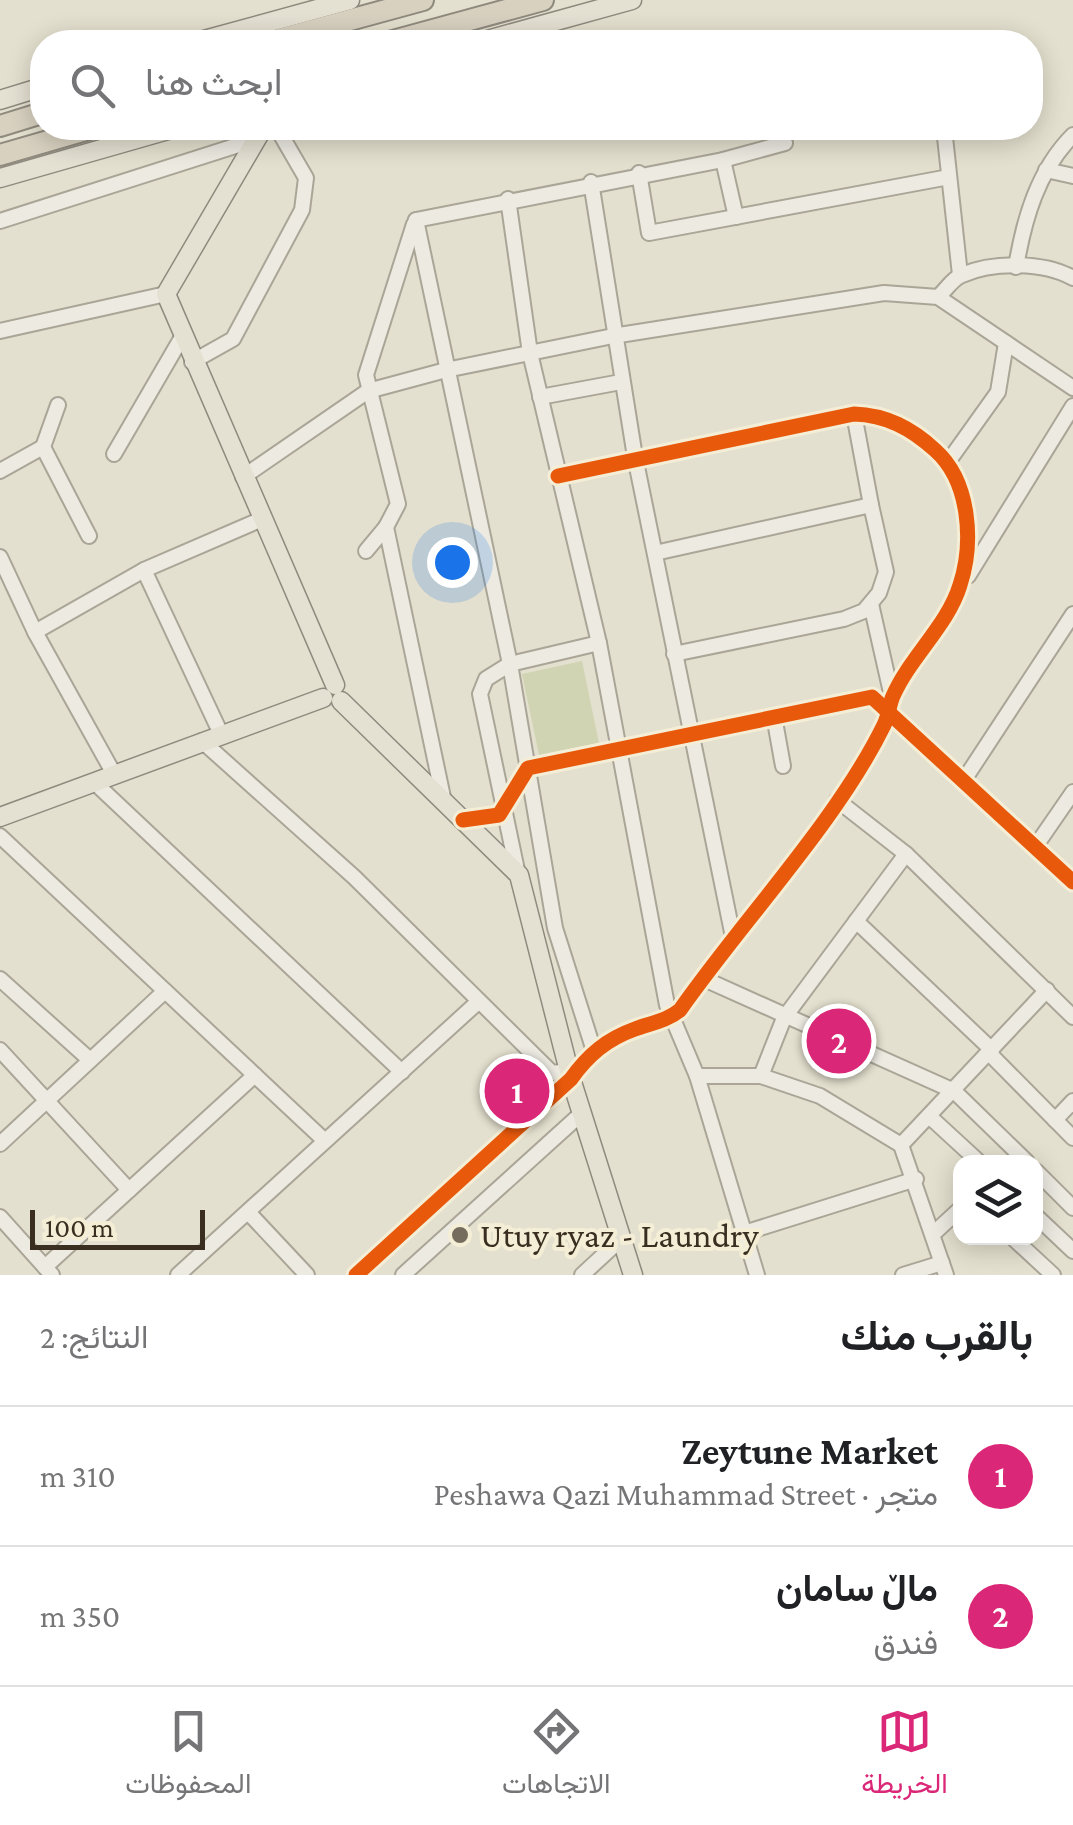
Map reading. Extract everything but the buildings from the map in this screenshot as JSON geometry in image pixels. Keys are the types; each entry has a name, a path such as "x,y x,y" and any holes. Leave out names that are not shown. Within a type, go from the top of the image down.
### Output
{"highway":[{"path":"313,30 423,0"},
{"path":"471,30 544,0"},
{"path":"0,126 30,117"},
{"path":"0,155 52,140"}],"main road":[{"path":"240,30 350,0"},
{"path":"523,30 632,0"},
{"path":"0,100 30,91"},
{"path":"0,178 133,140"},
{"path":"255,140 166,294 333,694 517,867 570,1075 633,1275"},
{"path":"1,814 333,694"}],"street":[{"path":"1016,266 1031,203 1046,170 1073,135"},
{"path":"0,222 240,140"},
{"path":"192,362 233,338 302,210 306,178 283,140"},
{"path":"945,140 960,275"},
{"path":"416,220 639,172 722,160 786,143"},
{"path":"722,160 736,217"},
{"path":"1046,170 1073,176"},
{"path":"639,172 649,232 949,177"},
{"path":"591,182 634,457 688,734 733,937"},
{"path":"508,199 530,353 600,643 672,1017 697,1076 757,1275"},
{"path":"416,220 510,664 555,928 594,1051"},
{"path":"366,551 398,504 366,375 416,220"},
{"path":"938,297 960,275 1016,266 1048,266 1073,278"},
{"path":"243,478 368,391 446,370 613,336 884,293 938,297 1073,388"},
{"path":"0,330 166,294"},
{"path":"114,454 182,336"},
{"path":"948,462 998,392 1006,343"},
{"path":"540,398 621,382"},
{"path":"0,471 44,447 58,406"},
{"path":"356,1275 594,1051 614,1038 672,1017 837,800 891,703 1073,406"},
{"path":"674,654 844,620 871,604 886,572 854,414"},
{"path":"558,476 634,457 854,414 889,419 948,462 960,494 967,532 968,556 960,589"},
{"path":"44,447 89,536"},
{"path":"655,553 871,505"},
{"path":"35,632 144,570 262,519"},
{"path":"386,526 444,802"},
{"path":"0,557 35,632 114,774"},
{"path":"144,570 221,734"},
{"path":"871,604 891,703"},
{"path":"964,780 1073,614"},
{"path":"517,867 480,694 486,680 510,664 600,643"},
{"path":"463,820 488,820 505,809 528,768 865,696 891,703 964,780 1073,882"},
{"path":"774,716 783,766"},
{"path":"202,741 354,876 552,1073 570,1075"},
{"path":"94,782 402,1072"},
{"path":"1035,846 1073,792"},
{"path":"837,800 906,854 1073,1016"},
{"path":"0,836 324,1140"},
{"path":"517,867 540,838"},
{"path":"761,1076 784,1018 906,854"},
{"path":"856,921 1073,1138"},
{"path":"702,978 784,1018 954,1090 1020,1155"},
{"path":"0,979 90,1060"},
{"path":"902,1145 1048,990"},
{"path":"0,1144 165,992"},
{"path":"178,1275 478,1002"},
{"path":"0,1050 129,1190"},
{"path":"0,1217 48,1271 129,1190 255,1075"},
{"path":"697,1076 761,1076 820,1096 902,1145 944,1269 902,1275"},
{"path":"1055,1120 1073,1101"},
{"path":"403,1275 582,1113"},
{"path":"929,1116 971,1155"},
{"path":"1043,1178 1073,1208"},
{"path":"744,1233 916,1179"},
{"path":"248,1212 307,1275"},
{"path":"934,1234 953,1216"},
{"path":"1043,1223 1073,1251"},
{"path":"582,1275 622,1238"},
{"path":"1021,1245 1053,1275"}],"green space":[{"path":"582,661 599,743 539,755 522,674"}],"cycle path":[{"path":"356,1275 599,1049 625,1033 680,1010 841,797 884,725 900,682 947,614 960,585 967,532 956,478 926,442 877,417 854,414 558,476"},
{"path":"463,820 499,815 528,768 872,697 1073,882"}],"place":[{"name":"ماڵ سامان","path":"839,1041"},
{"name":"Zeytune Market","path":"517,1091"},
{"name":"Utuy ryaz - Laundry","path":"460,1235"}]}
